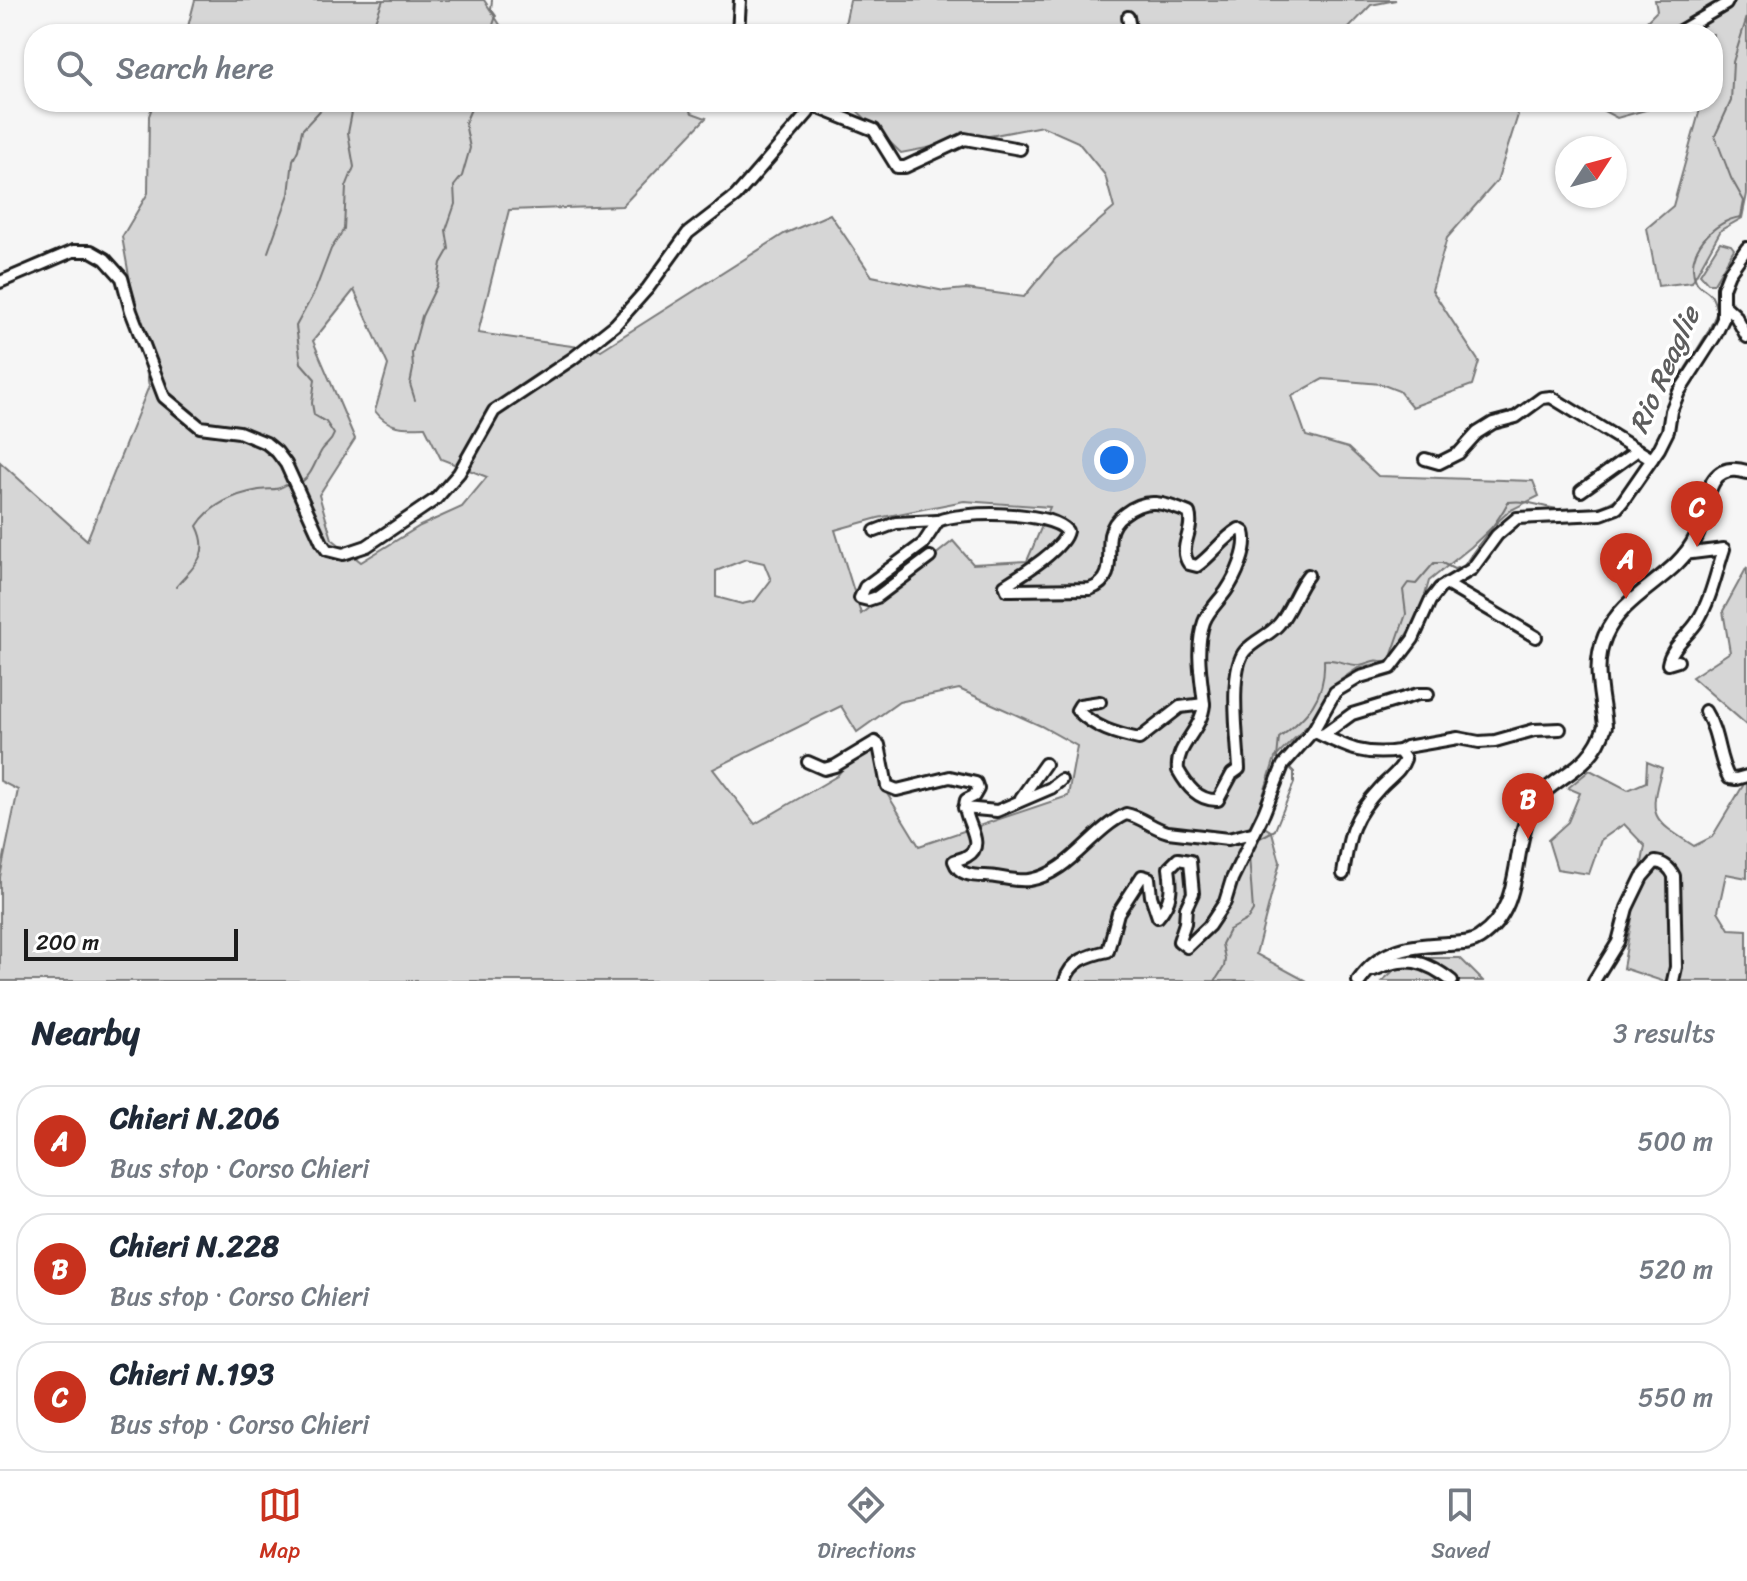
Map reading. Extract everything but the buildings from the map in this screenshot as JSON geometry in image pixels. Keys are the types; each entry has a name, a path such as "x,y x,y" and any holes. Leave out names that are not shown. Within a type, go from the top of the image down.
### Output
{"main road":[{"path":"1359,981 1369,967 1392,952 1416,946 1469,943 1479,938 1501,917 1510,902 1531,810 1540,796 1588,760 1602,735 1605,726 1597,670 1605,636 1620,610 1684,554 1695,538 1710,484 1722,473 1735,468 1747,472"}],"street":[{"path":"739,24 740,0"},
{"path":"1692,24 1728,0"},
{"path":"1128,17 1129,24"},
{"path":"0,282 73,251 91,251 105,259 122,278 131,311 164,397 200,427 239,432 266,443 277,452 286,464 322,543 327,550 343,554 367,546 436,499 459,473 494,411 572,359 615,325 648,288 688,233 736,196 808,112"},
{"path":"829,112 874,130 897,167 905,167 965,139 1020,149"},
{"path":"1318,733 1335,692 1360,677 1391,668 1413,639 1430,601 1446,584 1472,569 1497,535 1517,518 1601,514 1617,508 1646,455 1668,431 1671,411 1679,392 1723,319 1723,288 1729,273 1747,248"},
{"path":"1723,304 1735,315 1747,337"},
{"path":"1425,459 1439,463 1459,453 1485,428 1516,417 1542,398 1551,397 1646,455"},
{"path":"1581,491 1646,455"},
{"path":"875,531 896,523 938,521 967,513 1043,519 1062,524 1067,531 1066,537 1038,563 1005,585 1007,590 1090,589 1099,586 1110,568 1110,532 1117,519 1134,505 1149,501 1189,513 1193,524 1183,548 1189,564 1197,566 1227,536 1239,529 1244,532 1246,539 1237,568 1228,588 1205,619 1198,643 1203,718 1180,752 1177,762 1187,786 1212,801 1218,800 1232,774 1239,769 1235,691 1240,659 1246,650 1281,622 1308,575"},
{"path":"930,557 877,597 868,600 860,598 865,587 923,544 938,521"},
{"path":"1678,661 1668,664 1669,655 1696,624 1706,605 1724,549 1684,554"},
{"path":"1446,584 1536,637"},
{"path":"1065,981 1067,973 1080,960 1108,951 1118,913 1142,876 1149,878 1158,917 1166,908 1172,892 1169,868 1178,859 1190,861 1193,893 1186,908 1179,941 1187,947 1209,926 1225,902 1232,879 1283,765 1318,733 1352,714 1418,694 1428,694"},
{"path":"1100,702 1080,705 1077,710 1086,719 1111,733 1139,739 1180,707 1204,704"},
{"path":"1705,711 1716,730 1726,773 1732,779 1747,776"},
{"path":"1318,733 1360,752 1378,754 1458,738 1495,741 1534,730 1560,729"},
{"path":"808,762 824,769 835,766 875,742 879,745 887,786 897,790 950,777 976,783 978,789 974,796 966,800 964,808 977,843 966,857 958,859 954,865 970,876 1024,881 1045,877 1126,814 1138,816 1158,830 1168,832 1228,839 1252,833"},
{"path":"1343,874 1350,831 1379,788 1402,766 1405,759 1399,751"},
{"path":"1020,800 1045,764"},
{"path":"964,808 997,811 1051,788 1061,780"},
{"path":"1594,981 1618,942 1627,908 1642,877 1655,862 1662,863 1674,876 1676,967 1673,981"},
{"path":"1369,967 1374,970 1398,960 1433,966 1452,981"}],"shaded area":[{"path":"195,0 484,0 500,24 189,24"},
{"path":"850,0 1396,0 1371,5 1353,24 845,24"},
{"path":"1655,0 1747,0 1747,194 1742,218 1721,230 1692,282 1658,286 1647,228 1673,206 1699,112 1723,112 1723,24 1644,24 1657,11"},
{"path":"150,112 691,112 706,118 622,206 509,210 478,333 601,350 784,234 830,214 872,276 944,291 966,289 1024,297 1055,259 1114,208 1105,175 1078,142 1042,126 901,153 858,112 1515,112 1518,115 1497,181 1447,238 1432,290 1479,362 1472,385 1412,407 1399,391 1381,384 1323,379 1292,396 1306,436 1348,448 1378,476 1533,481 1539,496 1509,511 1429,581 1420,613 1390,661 1358,668 1332,686 1315,718 1275,758 1255,821 1272,832 1280,862 1256,954 1306,981 0,981 0,877 18,790 0,781 0,462 87,540 149,386 122,237 148,193","holes":["354,290 388,365 375,411 397,426 425,427 441,459 487,477 462,507 420,526 361,562 332,539 319,495 355,439 313,341","964,501 1050,507 1027,561 973,564 953,541 861,614 835,530","746,559 764,563 771,580 755,601 742,604 716,597 716,571","959,689 1077,746 1068,796 919,846 883,787 878,752 870,746 849,761 837,776 755,824 713,769 841,706 857,732 899,702"]},
{"path":"1606,112 1638,112 1617,118"},
{"path":"1720,242 1734,249 1714,283 1708,283 1700,274"},
{"path":"1747,567 1747,725 1692,677 1730,652 1723,611"},
{"path":"1647,762 1662,768 1655,797 1657,815 1669,829 1694,846 1712,837 1747,779 1747,878 1726,874 1718,911 1729,929 1747,930 1747,981 1662,981 1623,968 1645,846 1624,824 1601,840 1589,874 1557,869 1548,840 1568,822 1580,793 1568,788 1590,770 1628,790 1646,782"},
{"path":"1408,958 1460,958 1483,981 1382,981"}],"waterway":[{"path":"374,24 383,0"},
{"path":"492,0 491,9 496,16 493,24"},
{"name":"Rio Reaglie","path":"1663,429 1670,393 1717,312 1711,296 1696,281 1693,270 1697,249 1711,231 1731,219 1741,217 1744,201 1731,178 1715,136 1731,101 1733,62 1747,17"},
{"path":"268,252 289,194 293,160 302,130 319,112"},
{"path":"300,483 334,434 326,422 314,415 315,379 301,363 296,326 315,291 331,249 344,229 346,187 354,167 348,133 352,112"},
{"path":"415,400 410,384 412,353 422,316 449,249 446,230 455,204 454,186 462,176 470,148 465,123 470,112"},
{"name":"Rio Reaglie","path":"1649,454 1659,439"},
{"name":"Rio Reaglie","path":"1277,758 1279,738 1306,714 1318,696 1324,660 1360,665 1376,660 1387,663 1390,660 1406,614 1403,590 1408,583 1416,584 1434,563 1454,569 1464,566 1508,502 1527,502 1570,510 1600,506 1624,491 1646,459"},
{"path":"176,587 198,560 202,545 197,526 209,512 241,494 277,489 289,483"},
{"name":"Rio Reaglie","path":"1253,846 1258,839 1275,830 1294,783 1291,769"},
{"name":"Rio Reaglie","path":"1215,981 1224,967 1222,944 1229,930 1248,919 1253,911 1249,855"}],"place":[{"name":"Chieri N.193","path":"1697,547"},
{"name":"Chieri N.206","path":"1626,599"},
{"name":"Chieri N.228","path":"1528,839"}]}
